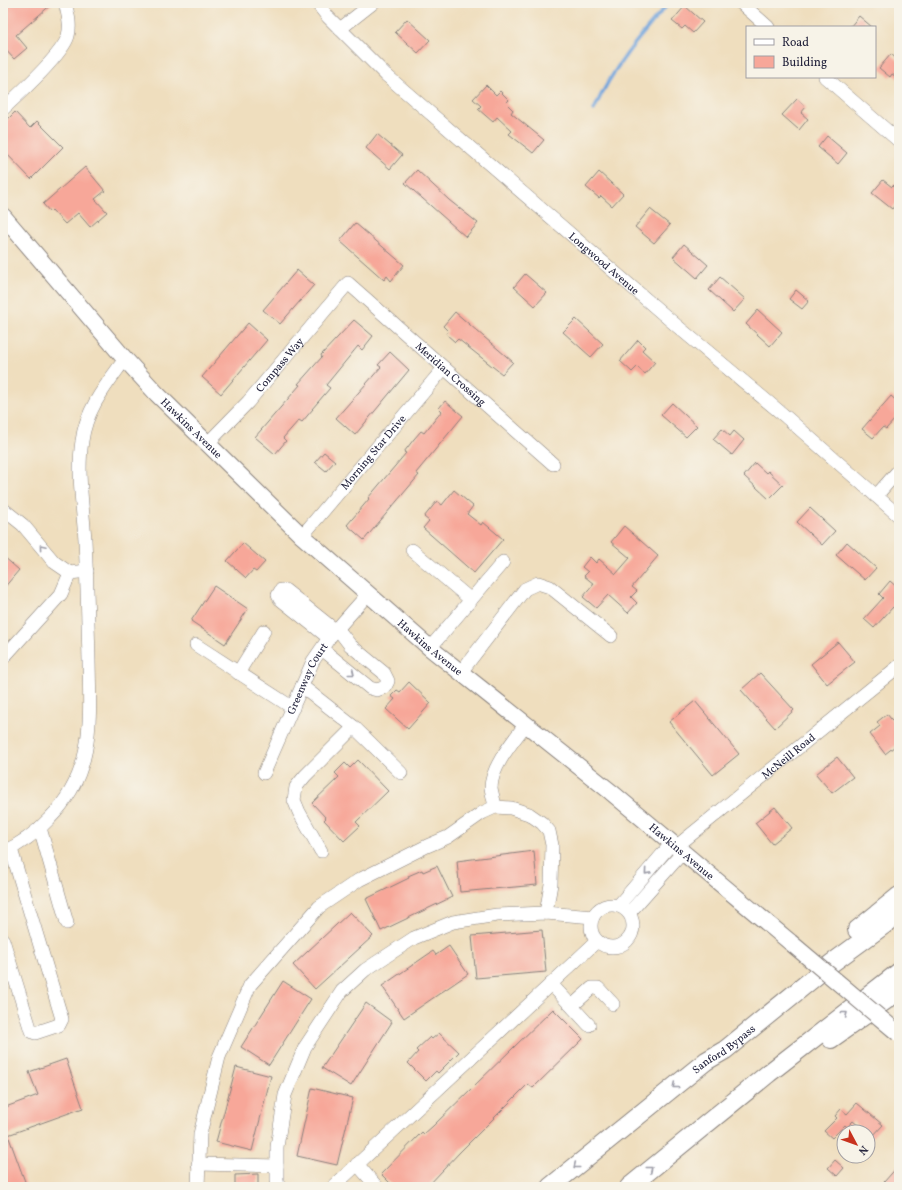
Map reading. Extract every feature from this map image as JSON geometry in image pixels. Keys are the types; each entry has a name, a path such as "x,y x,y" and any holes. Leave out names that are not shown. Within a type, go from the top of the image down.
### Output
{"highway":[{"path":"706,1061 722,1041 899,896"},
{"name":"Sanford Bypass","path":"550,1187 706,1061 725,1050 832,963 899,914"},
{"path":"629,1187 769,1073 899,972"},
{"path":"672,1152 899,991"}],"main road":[{"name":"Hawkins Avenue","path":"3,216 125,359 157,394 302,536 430,648 677,847 899,1033"}],"street":[{"path":"3,109 60,52 68,37 69,21 65,3"},
{"name":"Longwood Avenue","path":"317,3 328,18 398,85 677,326 786,417 899,516"},
{"path":"340,29 373,3"},
{"path":"741,3 767,26"},
{"path":"826,78 899,141"},
{"name":"Meridian Crossing","path":"348,283 553,464"},
{"name":"Compass Way","path":"208,443 248,402 348,283"},
{"path":"3,940 31,1031 35,1033 59,1025 62,1019 7,850 22,842 40,828 58,810 73,789 81,769 87,747 90,713 87,571 81,474 82,441 87,419 100,394 125,359"},
{"name":"Morning Star Drive","path":"302,536 444,368"},
{"path":"876,496 899,470"},
{"path":"3,509 23,525 54,562 70,573 87,571"},
{"path":"412,550 471,600"},
{"path":"430,648 503,562"},
{"path":"3,658 61,594 70,573"},
{"path":"461,672 526,589 538,583 550,587 611,636"},
{"name":"Greenway Court","path":"264,774 313,661 334,632 368,594"},
{"path":"238,672 264,631"},
{"path":"322,649 370,688 377,690 385,687 388,681 384,673 334,632"},
{"path":"196,646 293,708"},
{"name":"McNeill Road","path":"623,910 677,847 899,666"},
{"path":"302,686 354,726 401,773"},
{"path":"495,807 491,787 494,772 507,750 526,724"},
{"path":"321,851 294,800 296,787 354,726"},
{"path":"198,1187 200,1134 219,1057 250,985 319,907 359,880 448,837 482,813 495,807 511,808 529,814 542,823 549,831 552,845 551,884 546,913"},
{"path":"40,828 67,923"},
{"path":"610,905 623,910 632,920 632,926 628,938 624,943 611,947 605,946 597,941 591,931 591,924 597,911 610,905"},
{"path":"278,1187 276,1180 278,1147 286,1095 305,1047 342,991 365,970 414,938 453,922 497,915 546,913 593,917"},
{"path":"333,1187 597,941"},
{"path":"552,984 589,1025"},
{"path":"572,1006 592,988 598,988 613,1004"},
{"path":"198,1164 277,1166"},
{"path":"357,1164 378,1187"}],"building":[{"path":"3,3 53,3 16,35 27,48 14,59 3,47"},
{"path":"685,6 703,22 693,33 685,26 682,29 672,21"},
{"path":"859,16 871,26 851,26"},
{"path":"407,19 430,40 418,53 395,32"},
{"path":"891,54 899,61 899,79 892,74 890,77 879,68"},
{"path":"486,85 496,95 500,91 509,100 506,103 513,110 511,113 544,140 533,153 509,134 512,131 497,117 493,122 478,109 481,106 473,99"},
{"path":"797,99 806,107 801,113 808,119 799,130 782,115"},
{"path":"15,112 30,128 37,121 63,147 31,179 3,150 3,124"},
{"path":"377,134 402,155 390,169 366,148"},
{"path":"827,136 847,153 838,164 818,147"},
{"path":"85,167 105,191 95,199 107,212 90,227 78,213 65,224 52,210 50,212 43,204"},
{"path":"417,170 449,200 478,223 466,237 405,183"},
{"path":"599,172 623,194 612,206 601,196 599,198 586,187"},
{"path":"883,180 892,187 899,180 899,200 892,209 872,193"},
{"path":"650,209 670,225 654,243 635,227"},
{"path":"355,223 404,265 391,281 387,276 384,280 340,241"},
{"path":"684,244 708,265 697,278 673,257"},
{"path":"297,270 314,285 280,324 263,310"},
{"path":"525,274 547,293 535,306 514,287"},
{"path":"720,277 745,299 733,312 709,290"},
{"path":"796,290 809,301 802,309 789,299"},
{"path":"758,310 782,332 770,346 746,324"},
{"path":"455,312 513,362 502,374 458,339 455,342 446,334 448,331 443,326"},
{"path":"576,319 603,344 591,357 563,332"},
{"path":"354,320 373,336 362,350 358,346 326,385 330,388 313,409 302,422 299,420 283,438 286,441 275,454 255,437 300,385 298,384 322,357 321,355"},
{"path":"248,323 267,340 221,394 202,377"},
{"path":"638,340 645,347 642,350 655,362 645,374 637,367 632,372 620,361"},
{"path":"390,352 409,370 355,435 336,418 381,367 378,365"},
{"path":"891,396 899,403 899,411 894,417 896,418 886,429 883,427 873,438 862,429"},
{"path":"445,401 463,416 416,473 419,475 364,540 347,525 406,453 404,452 414,439 421,431 424,433 442,411 439,408"},
{"path":"672,403 697,426 686,437 661,415"},
{"path":"722,429 730,436 734,431 744,440 732,455 713,439"},
{"path":"324,452 335,461 326,471 315,462"},
{"path":"755,463 766,473 768,471 783,485 769,499 744,476"},
{"path":"454,490 473,506 467,514 481,525 483,522 503,539 474,573 423,528 429,521 424,517 437,501 442,505"},
{"path":"810,508 835,531 822,545 797,522"},
{"path":"624,526 658,556 632,587 637,591 631,597 637,603 628,613 608,595 596,608 583,597 594,584 584,576 588,572 582,567 590,557 596,563 599,559 616,574 630,558 611,542"},
{"path":"847,542 876,568 865,580 836,555"},
{"path":"243,543 265,562 256,572 253,570 246,578 227,561"},
{"path":"3,556 19,570 3,589"},
{"path":"890,581 899,589 899,612 893,607 874,628 864,619 883,598 879,594"},
{"path":"214,586 248,609 225,644 191,621"},
{"path":"838,642 855,662 827,684 811,664"},
{"path":"760,673 794,710 775,728 741,690"},
{"path":"409,682 431,703 408,729 386,709 395,699 391,696 397,690 400,692"},
{"path":"695,701 739,754 713,775 669,722"},
{"path":"887,714 899,729 899,743 885,754 870,734 880,726 877,722"},
{"path":"837,757 853,777 832,793 816,774"},
{"path":"358,760 388,791 356,822 360,826 344,841 324,820 326,818 312,803 339,777 335,773 345,763 350,768"},
{"path":"775,807 792,828 772,844 755,823"},
{"path":"534,851 537,885 460,892 457,861"},
{"path":"437,866 452,897 381,931 366,899 409,878 408,876"},
{"path":"350,912 373,936 315,989 293,965"},
{"path":"542,930 546,972 476,978 472,936"},
{"path":"449,946 468,974 404,1018 382,986 433,951 436,955"},
{"path":"283,981 311,999 269,1065 241,1047"},
{"path":"366,1003 392,1022 351,1086 322,1068"},
{"path":"553,1009 583,1039 533,1088 528,1084 427,1187 394,1187 381,1174 422,1132 424,1134 433,1126"},
{"path":"439,1033 459,1052 438,1073 436,1071 426,1081 408,1063 418,1052 416,1050 430,1037 432,1039"},
{"path":"66,1059 83,1108 8,1135 27,1187 3,1187 3,1108 38,1095 29,1072"},
{"path":"236,1067 271,1076 252,1151 216,1142"},
{"path":"312,1088 353,1098 337,1165 297,1156"},
{"path":"857,1103 883,1125 876,1133 876,1124 857,1124 853,1121 850,1124 836,1124 836,1134 832,1138 824,1131 837,1118 835,1116 841,1109 847,1114"},
{"path":"835,1160 836,1164 840,1164 844,1168 837,1176 828,1168"},
{"path":"899,1165 899,1187 889,1187 884,1182"},
{"path":"258,1174 258,1186 235,1187 235,1175"}],"waterway":[{"path":"594,110 609,80 627,53 669,3"}]}
